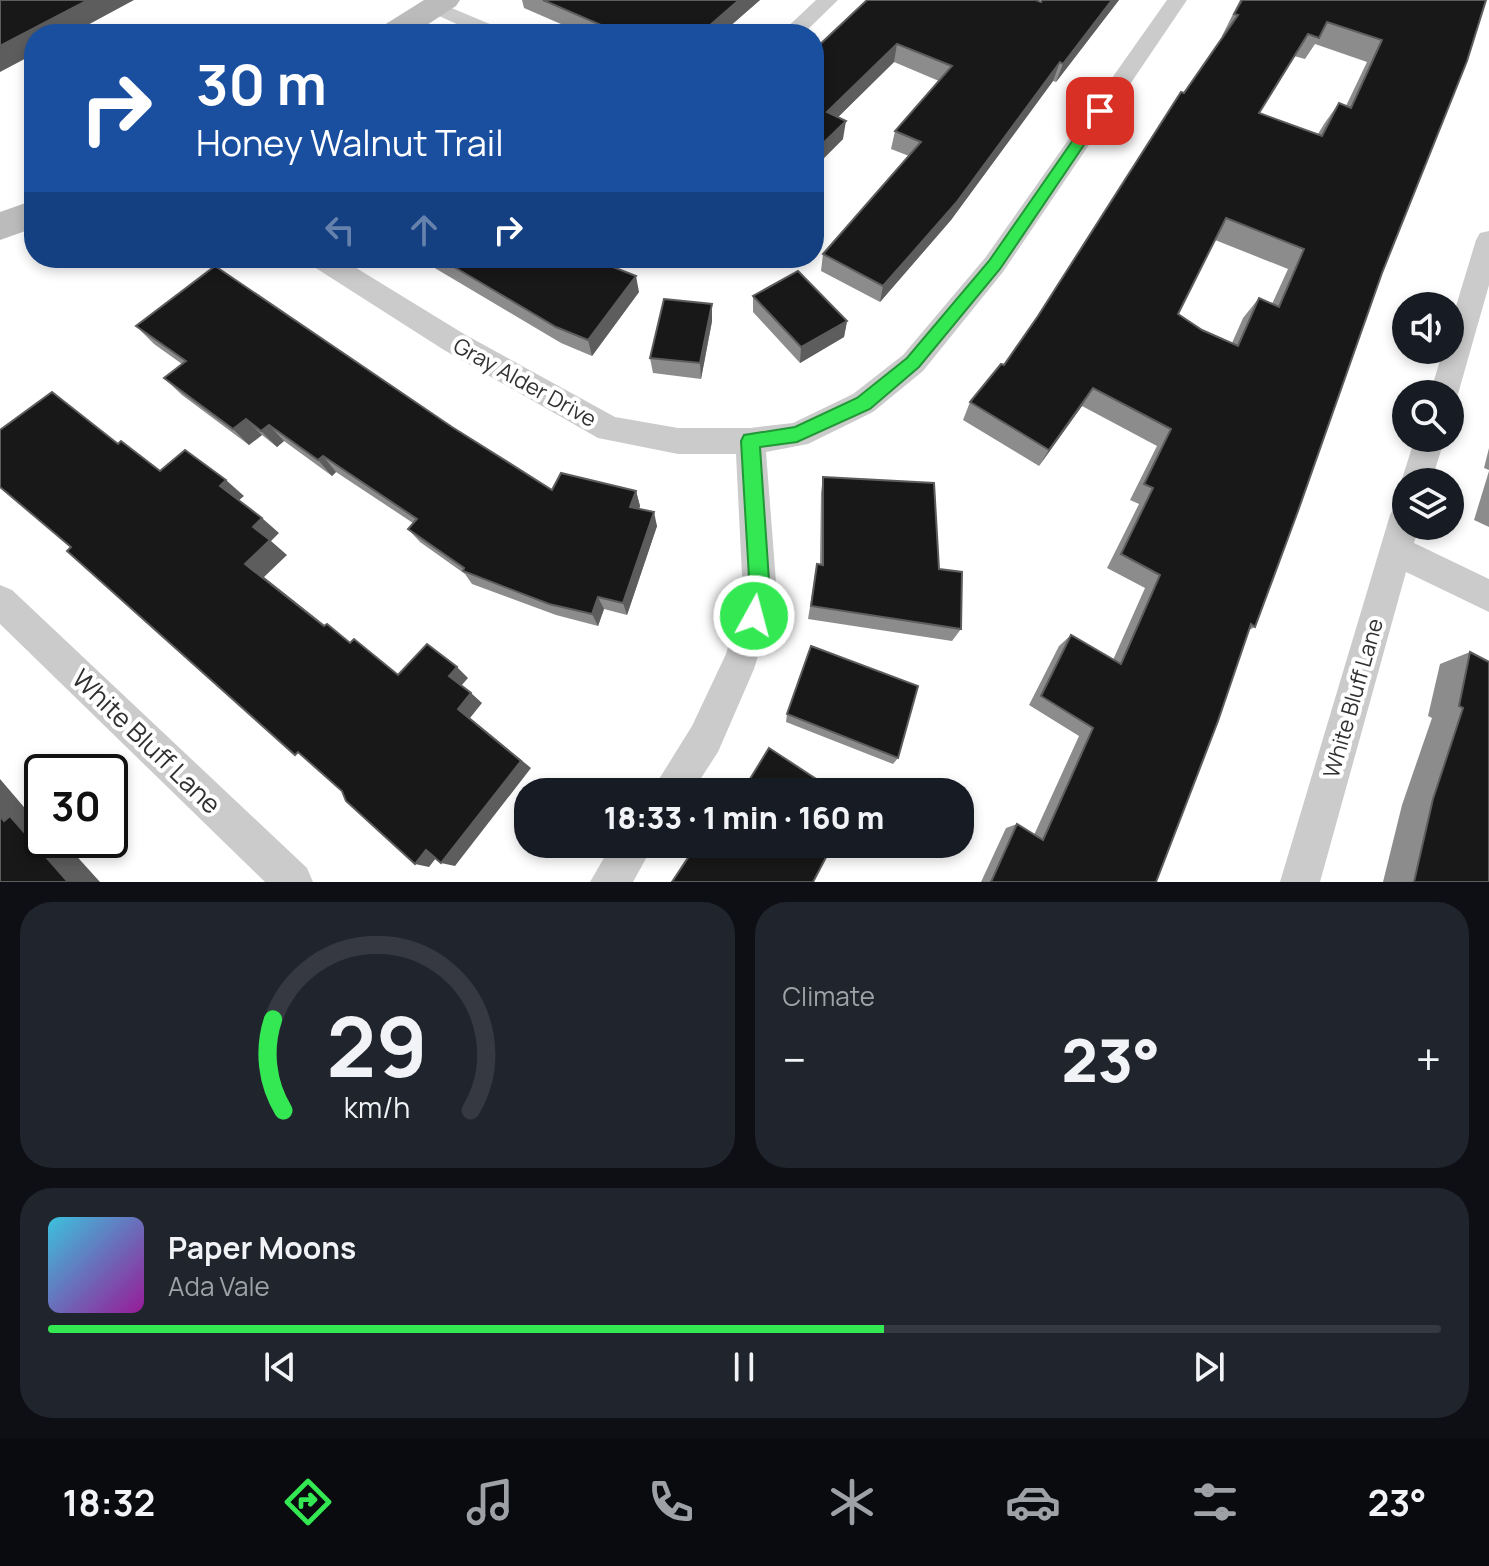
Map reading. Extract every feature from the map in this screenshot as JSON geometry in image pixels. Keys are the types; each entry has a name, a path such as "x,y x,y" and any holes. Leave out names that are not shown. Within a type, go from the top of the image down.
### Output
{"street":[{"path":"802,24 828,0"},
{"name":"Gray Alder Drive","path":"336,268 454,342 609,429 678,441 750,441 797,435 863,403 913,363 994,265 1177,0"},
{"path":"407,24 440,3 479,24"},
{"path":"0,227 24,217"},
{"path":"1448,380 1489,240"},
{"path":"679,778 705,739 742,657 760,595 750,441"},
{"name":"White Bluff Lane","path":"1300,882 1398,540"},
{"path":"1395,550 1489,596"},
{"name":"White Bluff Lane","path":"0,601 293,882"},
{"path":"610,882 626,858"}],"building":[{"path":"0,0 88,0 42,24 24,24 24,33 0,46"},
{"path":"543,0 739,0 711,24 599,24"},
{"path":"867,0 1112,0 1063,64 1060,62 956,203 883,286 824,253 921,142 895,131 952,66 897,44 827,112 846,121 824,142 824,41"},
{"path":"1242,0 1486,0 1467,61 1382,273 1255,627 1251,624 1218,721 1156,882 991,882 1017,824 1043,840 1093,728 1041,696 1071,635 1121,664 1160,575 1121,554 1153,488 1144,484 1171,429 1093,388 1049,450 970,402 1001,364 1004,365 1038,316 1181,92 1184,93 1238,15 1234,14","holes":["1327,22 1382,40 1351,108 1339,103 1322,136 1259,113 1308,34 1319,38","1226,218 1304,249 1279,307 1259,298 1238,346 1202,330 1178,314"]},
{"path":"212,268 218,268 452,427 552,490 561,473 636,491 630,507 654,512 623,603 598,597 592,614 549,604 463,571 464,568 408,529 417,519 323,456 318,460 269,425 261,431 246,419 233,429 164,378 186,361 136,326"},
{"path":"456,268 616,268 636,276 588,340 556,327"},
{"path":"798,271 847,321 801,347 753,296"},
{"path":"664,299 712,304 700,363 650,358"},
{"path":"52,392 118,444 121,441 160,471 185,450 226,480 220,486 262,518 253,527 270,540 245,564 324,626 327,624 350,643 354,639 398,675 427,644 457,667 449,676 471,693 458,709 521,761 441,863 426,850 415,864 346,801 342,791 298,752 295,755 67,551 71,547 0,487 0,430"},
{"path":"823,477 934,483 939,569 962,572 961,629 811,606 817,564 823,565"},
{"path":"811,646 918,686 898,758 787,714"},
{"path":"1470,652 1489,662 1489,882 1414,882 1433,799 1463,708 1459,706"},
{"path":"769,748 815,778 751,778"},
{"path":"0,816 4,821 10,816 24,832 24,858 47,858 68,882 0,882"},
{"path":"688,858 826,858 813,882 672,882"}],"route":[{"path":"754,616 760,595 750,441 797,435 863,403 913,363 994,265 1100,111"}]}
